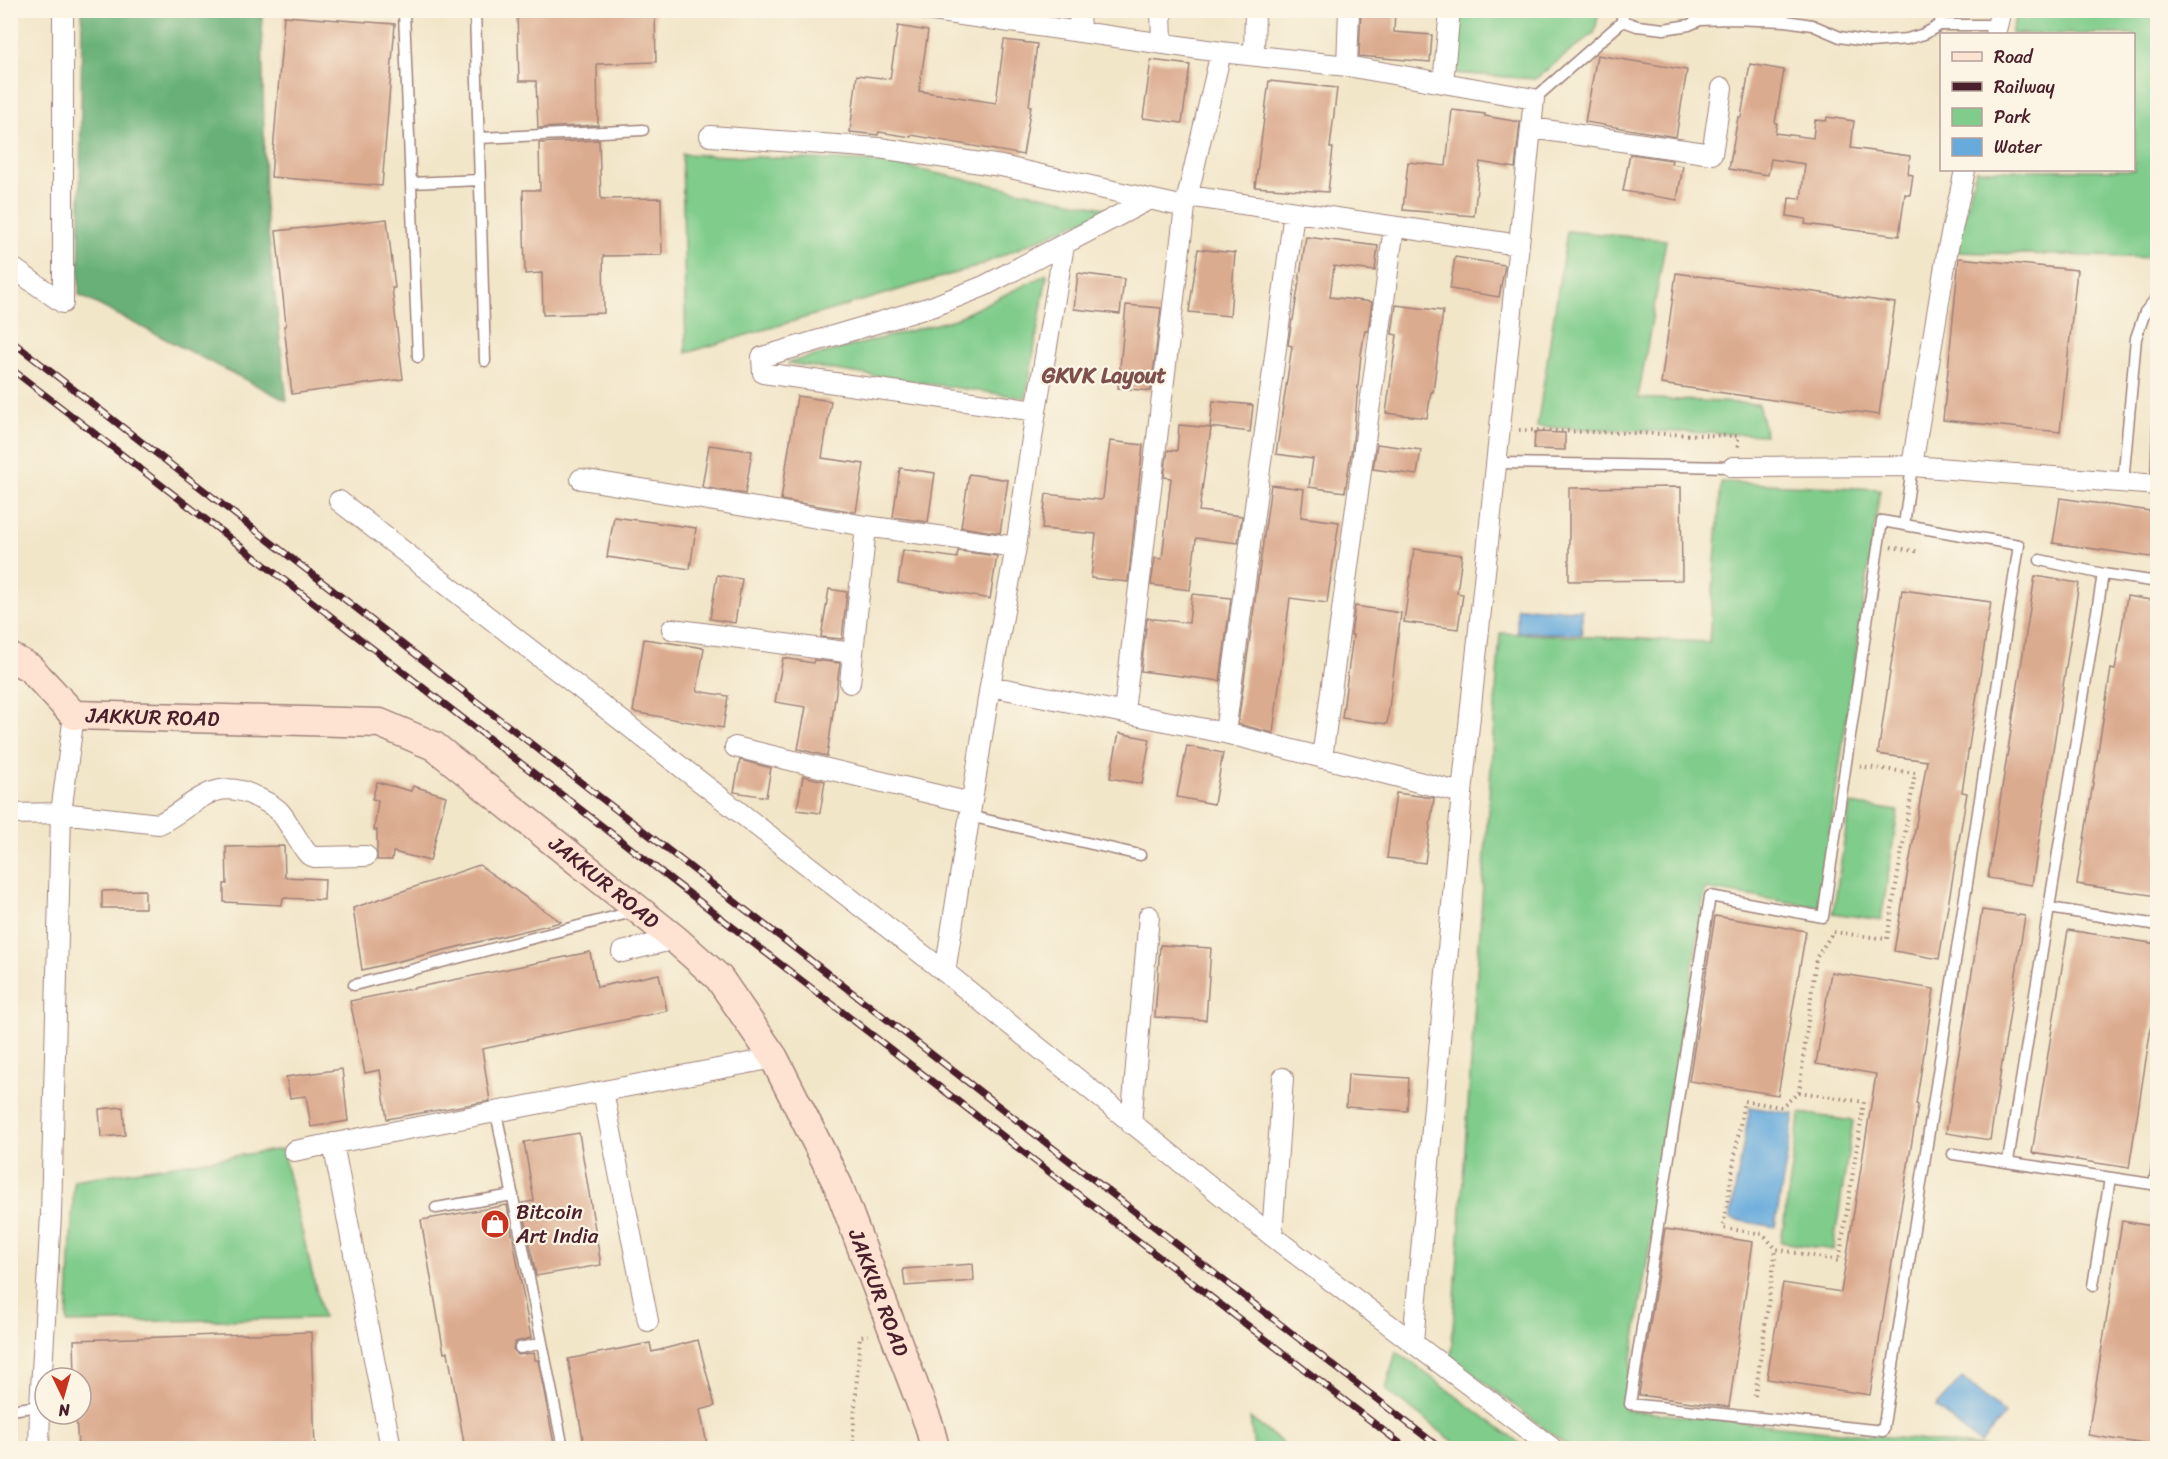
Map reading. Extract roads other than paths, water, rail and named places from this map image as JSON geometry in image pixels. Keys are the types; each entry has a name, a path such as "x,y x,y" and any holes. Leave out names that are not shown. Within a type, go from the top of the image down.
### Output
{"street":[{"path":"10,266 63,303 63,10"},
{"path":"926,10 1221,52 1347,66 1533,99 1462,793 1413,1342"},
{"path":"1079,10 1080,32"},
{"path":"1161,10 1162,43"},
{"path":"1254,54 1255,10"},
{"path":"1347,66 1349,10"},
{"path":"1443,83 1450,10"},
{"path":"1124,711 1186,202 1221,52"},
{"path":"1531,128 1712,153 1722,88"},
{"path":"710,136 879,148 979,163 1150,199 1294,212 1519,245"},
{"path":"1912,466 1947,253 1965,171"},
{"path":"1036,411 763,373 762,357 934,306 984,286 1150,199"},
{"path":"1225,733 1294,212"},
{"path":"1322,758 1395,227"},
{"path":"945,972 1064,244"},
{"path":"1735,467 1912,466 2157,485"},
{"path":"581,479 866,526 1016,547"},
{"path":"339,501 945,972 1272,1236 1552,1449"},
{"path":"850,683 866,526"},
{"path":"672,628 853,653"},
{"name":"JAKKUR ROAD","path":"10,657 30,668 74,715 380,723 434,747 675,939 719,978 774,1058 838,1185 930,1425 935,1449"},
{"path":"990,686 1225,733 1462,793"},
{"path":"42,1366 51,1215 61,813 74,715"},
{"path":"735,747 970,810"},
{"path":"10,814 61,813 159,824 208,793 225,790 245,791 277,809 309,855 315,857 366,856"},
{"path":"1131,1124 1149,916"},
{"path":"622,952 675,939"},
{"path":"294,1150 774,1058"},
{"path":"1272,1236 1283,1078"},
{"path":"603,1091 648,1321"},
{"path":"333,1143 391,1449"},
{"path":"39,1449 40,1426"}],"lane":[{"path":"475,10 485,361"},
{"path":"1940,25 1941,10"},
{"path":"404,13 418,357"},
{"path":"1533,99 1622,16 1637,26 1664,29 1689,25 1700,20 1786,21 1812,25 1840,37 1870,42 1907,39 1940,25 1998,23"},
{"path":"478,138 643,130"},
{"path":"411,183 480,180"},
{"path":"2123,483 2136,338 2145,312 2157,296"},
{"path":"2157,424 2157,485"},
{"path":"1497,463 1735,467"},
{"path":"1904,525 1912,466"},
{"path":"1882,521 1904,525 2019,545 1883,1431 1630,1404 1710,896 1824,917 1882,521"},
{"path":"2040,560 2103,574 2157,582"},
{"path":"2008,1161 2103,574"},
{"path":"970,810 1140,855"},
{"path":"2049,908 2157,925"},
{"path":"354,985 639,910"},
{"path":"496,1112 563,1449"},
{"path":"1953,1154 2156,1185 2157,1160"},
{"path":"2093,1286 2110,1178"},
{"path":"436,1208 513,1195"},
{"path":"520,1348 542,1342"},
{"path":"10,1410 33,1407"}],"water":[{"path":"1517,608 1582,610 1582,634 1517,632"},
{"path":"1750,1107 1794,1114 1775,1227 1730,1219"},
{"path":"1962,1378 2005,1414 1980,1444 1936,1407"}],"railway":[{"path":"10,340 1440,1448"},
{"path":"10,368 1406,1448"}],"place":[{"name":"Bitcoin Art India","path":"495,1224"}],"district":[{"name":"GKVK Layout","path":"1104,375"}]}
